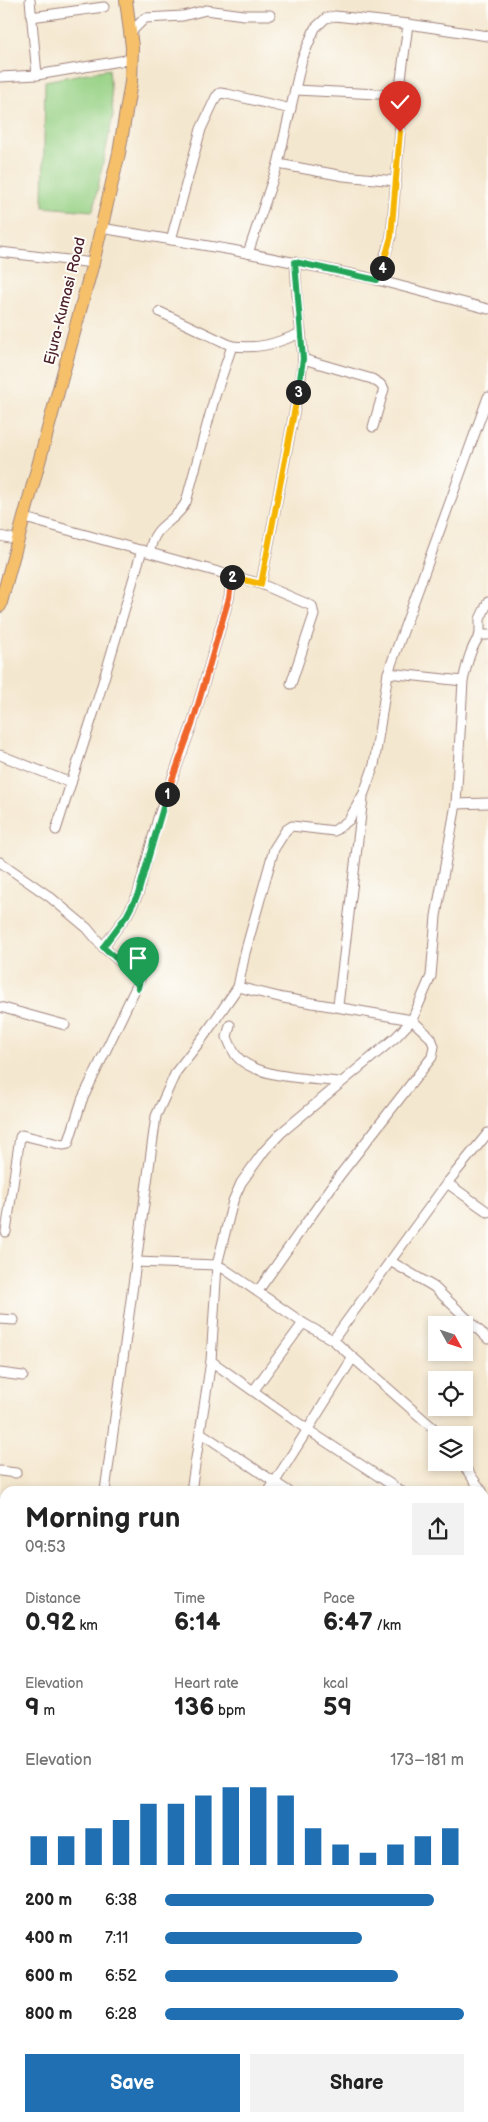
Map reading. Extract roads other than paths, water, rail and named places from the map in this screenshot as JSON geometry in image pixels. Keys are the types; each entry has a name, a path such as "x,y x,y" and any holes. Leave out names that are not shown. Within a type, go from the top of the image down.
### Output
{"main road":[{"name":"Ejura-Kumasi Road","path":"0,606 26,518 93,263 128,107 132,59 126,0"}],"street":[{"path":"30,0 36,74"},
{"path":"205,0 206,10"},
{"path":"31,17 104,7"},
{"path":"130,33 144,18 183,16 206,10 244,15 270,15"},
{"path":"248,253 278,164 302,59 315,28 326,18 344,16 488,36"},
{"path":"377,280 388,254 391,237 400,132 399,96 408,24"},
{"path":"0,77 36,74 132,59"},
{"path":"295,90 399,96"},
{"path":"171,240 202,129 216,97 220,93 227,94 290,109"},
{"path":"278,164 344,176 396,181"},
{"path":"101,228 295,262 377,280 488,309"},
{"path":"0,252 93,263"},
{"path":"261,584 303,359 295,262"},
{"path":"160,312 232,346 258,348 273,345 301,333"},
{"path":"56,830 146,551 155,533 183,509 186,502 232,346"},
{"path":"303,359 372,379 380,384 384,389 373,427"},
{"path":"106,1486 156,1116 176,1072 238,987 245,953 274,849 281,837 292,826 334,831 349,820 364,793 374,765 388,673 488,397"},
{"path":"26,518 261,584 312,606 314,615 291,684"},
{"path":"0,536 18,540"},
{"path":"103,947 127,915 138,894 158,818 192,725 229,598 232,576"},
{"path":"192,1486 211,1361 217,1265 233,1201 241,1183 264,1151 282,1132 339,1082 396,1037 412,1020 431,976 436,916 456,804 463,681 469,656 484,635 480,619 488,602"},
{"path":"388,673 463,681"},
{"path":"0,755 71,783"},
{"path":"338,1006 364,793"},
{"path":"456,804 488,803"},
{"path":"0,862 50,897 87,928 103,947 136,973 140,979 138,988 121,1015 82,1100 68,1144 63,1145 22,1135 20,1137 6,1232"},
{"path":"238,987 284,998 412,1020 431,1038 434,1046 432,1058 340,1175 258,1291"},
{"path":"0,1007 65,1025"},
{"path":"230,1025 227,1037 236,1056 270,1075 339,1082"},
{"path":"333,1340 447,1183 487,1136"},
{"path":"447,1183 488,1212"},
{"path":"390,1261 434,1287 488,1339"},
{"path":"136,1262 217,1265 303,1323 333,1340 352,1359 430,1426"},
{"path":"0,1319 14,1320"},
{"path":"254,1390 303,1323"},
{"path":"271,1486 352,1359"},
{"path":"211,1361 308,1430 393,1486"},
{"path":"0,1373 23,1376"},
{"path":"201,1432 280,1486"},
{"path":"0,1471 16,1473"},
{"path":"468,1471 479,1486"}]}
